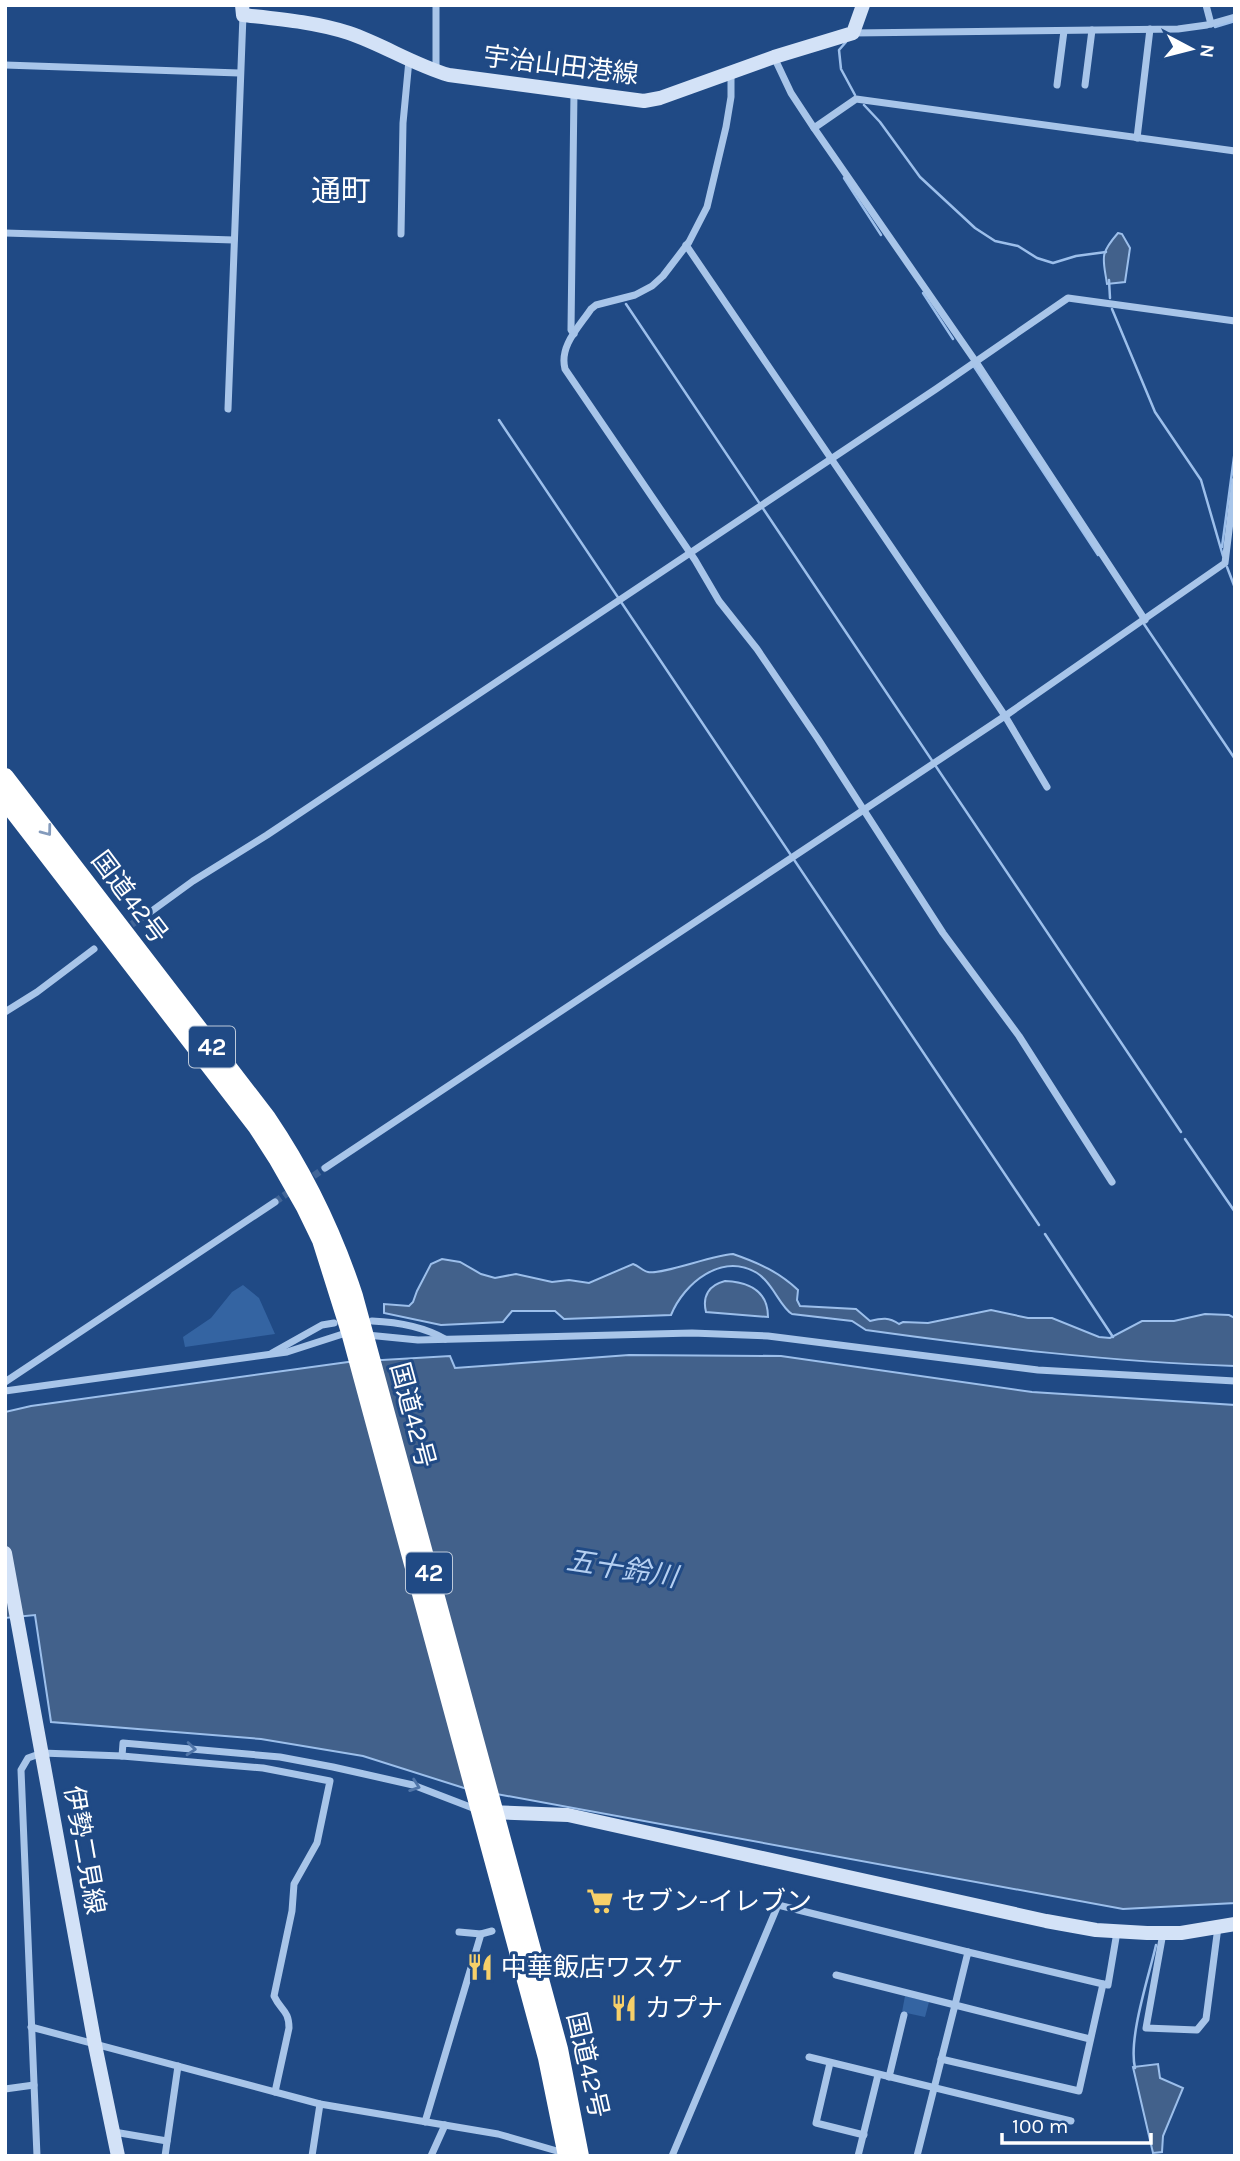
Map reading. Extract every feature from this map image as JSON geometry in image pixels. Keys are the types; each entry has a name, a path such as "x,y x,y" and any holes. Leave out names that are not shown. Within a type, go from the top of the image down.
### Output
{"highway":[{"name":"国道42号","path":"5,777 288,1149 330,1228 354,1296 357,1334"},
{"name":"国道42号","path":"5,800 257,1127 305,1207 321,1240 357,1334 486,1805 571,2155"}],"main road":[{"path":"853,33 863,5"},
{"name":"宇治山田港線","path":"242,10 323,25 352,34 436,71 493,82 653,101 731,71 853,33"},
{"name":"伊勢二見線","path":"5,1553 118,2156"},
{"path":"486,1805 568,1815 1046,1921 1117,1932 1163,1933 1181,1933 1235,1924"}],"street":[{"path":"436,5 436,71"},
{"path":"1206,5 1211,24"},
{"path":"228,409 242,10"},
{"path":"853,33 1150,29 1194,27 1235,17"},
{"path":"1137,138 1150,29"},
{"path":"1085,85 1093,30"},
{"path":"1057,85 1064,31"},
{"path":"774,57 791,93 814,128 976,362 1145,620"},
{"path":"401,234 403,123 409,60"},
{"path":"5,65 239,73"},
{"path":"731,71 731,97 726,127 707,207 686,245 652,286 635,295 596,305 591,309 563,355 565,369 690,553 719,601 757,649 803,716 943,933 1019,1037 1112,1182"},
{"path":"574,92 571,330 574,334"},
{"path":"814,128 856,99 1235,151"},
{"path":"5,233 234,240"},
{"path":"686,245 1005,716 1047,787"},
{"path":"149,913 193,881 267,835 1068,298 1235,321"},
{"path":"325,1168 1005,716 1225,563 1235,481"},
{"path":"5,1012 37,992 94,949"},
{"path":"5,1382 275,1202"},
{"path":"5,1391 287,1352 357,1334 391,1321 435,1333 446,1340"},
{"path":"269,1355 321,1325 357,1334 418,1340 692,1333 768,1336 1038,1370 1235,1381"},
{"path":"122,1756 123,1743 280,1757 413,1785 486,1805"},
{"path":"37,2156 21,1770 28,1758 42,1753 122,1756 264,1768 330,1782 317,1843 294,1884 292,1911 274,1996 289,2018 275,2092"},
{"path":"672,2156 778,1905 1108,1985 1117,1932"},
{"path":"1163,1933 1146,2028 1197,2030 1206,2020 1218,1927"},
{"path":"459,1933 481,1934 492,1931"},
{"path":"425,2122 481,1934"},
{"path":"917,2156 968,1952"},
{"path":"836,1975 1090,2039"},
{"path":"941,2059 1079,2091 1102,1984"},
{"path":"889,2077 904,2015"},
{"path":"31,2027 320,2104 498,2134 571,2155"},
{"path":"809,2057 1071,2122"},
{"path":"830,2063 816,2123 863,2135"},
{"path":"165,2156 178,2066"},
{"path":"859,2156 878,2075"},
{"path":"5,2089 34,2085"},
{"path":"312,2156 320,2104"},
{"path":"431,2156 445,2125"},
{"path":"114,2132 167,2141"}],"shaded area":[{"path":"243,1285 259,1298 275,1334 185,1347 183,1337 211,1318 232,1292"},
{"path":"905,1996 929,2002 925,2017 902,2012"}],"water":[{"path":"1118,233 1122,234 1130,248 1125,282 1107,284 1105,252"},
{"path":"733,1254 768,1269 791,1284 798,1290 797,1300 800,1306 856,1309 870,1321 885,1319 899,1324 928,1323 991,1310 1028,1318 1052,1318 1099,1337 1110,1338 1142,1321 1174,1321 1205,1314 1229,1315 1235,1318 1235,1366 1050,1353 866,1330 852,1321 792,1314 763,1277 744,1267 731,1266 706,1274 695,1282 677,1303 671,1315 564,1319 555,1311 512,1311 503,1322 441,1325 384,1313 384,1304 409,1306 431,1264 442,1259 460,1262 481,1274 495,1278 516,1274 552,1282 569,1280 589,1283 633,1264 646,1271 655,1272"},
{"path":"725,1281 741,1283 755,1289 765,1300 768,1317 706,1312 708,1292"},
{"name":"五十鈴川","path":"629,1355 781,1356 1032,1392 1235,1405 1235,1903 1123,1909 464,1788 363,1756 261,1739 51,1722 35,1615 5,1618 5,1412 31,1406 348,1362 450,1356 455,1368"},
{"path":"1158,2064 1160,2078 1183,2088 1163,2136 1162,2152 1153,2153 1133,2067"}],"waterway":[{"path":"1215,27 1235,21"},
{"path":"846,42 839,50 841,69 855,95"},
{"path":"864,105 880,122 920,177 975,228 995,241 1018,246 1037,258 1053,263 1076,256 1106,252"},
{"path":"844,178 881,235"},
{"path":"1109,280 1110,298"},
{"path":"923,293 953,339"},
{"path":"626,304 1181,1132"},
{"path":"1112,309 1155,412 1201,480 1223,556"},
{"path":"973,365 1098,555"},
{"path":"499,420 1039,1225"},
{"path":"1222,547 1235,450"},
{"path":"1227,567 1235,588"},
{"path":"1144,624 1235,759"},
{"path":"1185,1139 1235,1212"},
{"path":"1045,1234 1113,1337"},
{"path":"1135,2068 1134,2040 1156,1945"}],"tunnel":[{"path":"123,930 149,913"},
{"path":"305,1182 325,1168"},
{"path":"275,1202 295,1188"}],"place":[{"name":"セブン-イレブン","path":"600,1901"},
{"name":"中華飯店ワスケ","path":"480,1967"},
{"name":"カプナ","path":"624,2008"}],"district":[{"name":"通町","path":"341,191"}]}
